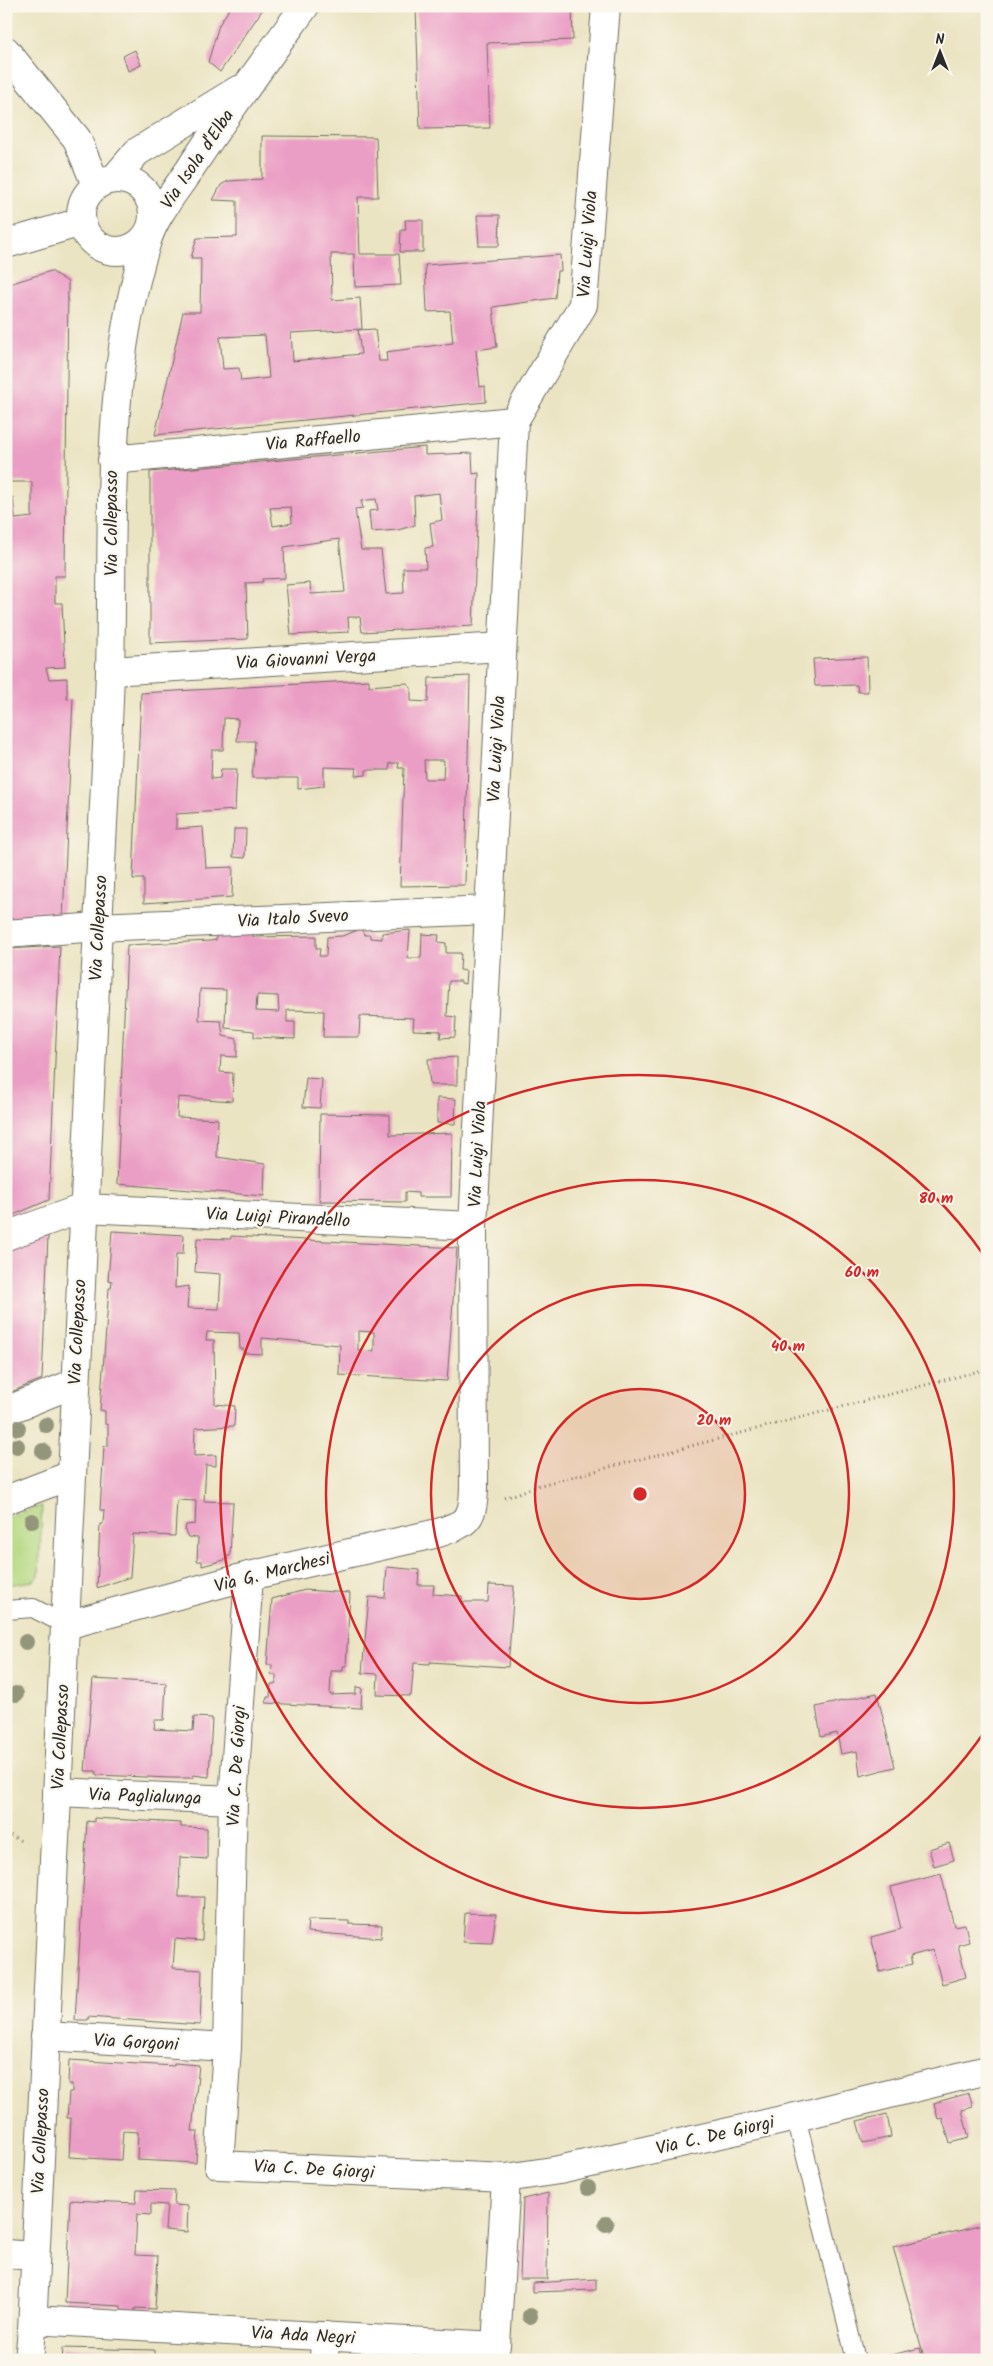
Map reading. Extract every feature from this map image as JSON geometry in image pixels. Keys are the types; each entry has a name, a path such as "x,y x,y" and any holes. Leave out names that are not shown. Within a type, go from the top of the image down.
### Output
{"street":[{"name":"Via Isola d'Elba","path":"148,235 208,140 306,6"},
{"name":"Via Luigi Viola","path":"473,1512 474,1226 488,910 514,421 583,305 606,6"},
{"path":"6,52 77,138 105,182"},
{"name":"Via Isola d'Elba","path":"105,182 138,152 248,84"},
{"path":"128,180 140,187 148,197 153,210 153,222 148,235 129,250 116,252 104,250 93,243 85,234 81,222 83,201 105,182 128,180"},
{"path":"6,244 81,222"},
{"name":"Via Collepasso","path":"29,2360 33,2320 53,1841 66,1625 83,1208 110,671 112,460 130,305 148,235"},
{"name":"Via Collepasso","path":"104,250 120,276 130,305"},
{"name":"Via Raffaello","path":"112,460 514,421"},
{"name":"Via Giovanni Verga","path":"110,671 502,647"},
{"name":"Via Italo Svevo","path":"6,934 98,927 488,910"},
{"path":"6,1236 83,1208"},
{"name":"Via Luigi Pirandello","path":"83,1208 474,1226"},
{"path":"6,1411 75,1383"},
{"path":"6,1500 71,1475"},
{"name":"Via G. Marchesi","path":"66,1625 249,1576 438,1534 467,1521 473,1512"},
{"name":"Via C. De Giorgi","path":"249,1576 233,1800 227,2047 219,2165 506,2178 559,2170 796,2117 987,2070"},
{"name":"Via Paglialunga","path":"57,1792 233,1800"},
{"name":"Via Gorgoni","path":"45,2036 227,2047"},
{"name":"Via Ada Negri","path":"33,2320 324,2348 496,2353 506,2178"},
{"path":"6,2254 35,2256"}],"lane":[{"path":"6,1610 33,1608 66,1625"},
{"path":"796,2117 856,2360"}],"path":[{"path":"473,1512 537,1486 987,1369"}],"green space":[{"path":"42,1506 39,1576 34,1581 6,1585 6,1517"}],"building":[{"path":"231,6 265,6 220,72 208,62 219,25"},
{"path":"416,6 572,6 573,40 487,43 490,128 420,129"},
{"path":"135,50 141,65 128,71 123,56"},
{"path":"262,136 376,137 378,197 358,197 360,254 399,254 401,285 355,287 354,254 331,254 332,300 360,298 362,329 291,333 293,361 361,354 358,330 375,329 379,361 387,361 386,352 453,343 450,311 427,312 425,265 560,255 561,271 557,271 555,298 493,307 497,347 476,350 480,387 485,386 486,402 155,435 183,312 200,312 201,258 191,258 197,238 237,237 237,201 213,200 221,185 228,181 262,179","holes":["265,335 269,378 241,381 239,368 223,369 220,337"]},
{"path":"477,215 500,215 499,246 479,246"},
{"path":"405,220 423,220 423,252 400,252 401,230 406,230"},
{"path":"51,271 68,282 65,576 55,576 55,603 62,603 65,667 46,668 49,679 67,678 67,699 73,698 63,918 6,923 6,498 13,497 15,519 32,517 32,482 6,482 6,285"},
{"path":"425,447 425,455 472,453 473,474 479,473 473,626 362,632 360,617 348,617 349,632 291,635 286,585 310,583 311,594 345,592 339,539 284,547 285,578 262,579 263,582 246,583 248,639 150,643 150,472","holes":["439,493 442,520 430,523 433,547 425,548 426,568 403,568 404,593 386,594 381,550 361,550 355,509 363,508 361,501 376,499 378,510 369,511 371,532 398,530 415,525 414,496","291,507 292,523 273,526 270,508"]},
{"path":"867,657 868,692 858,692 857,685 815,686 813,659"},
{"path":"470,676 465,885 400,886 404,768 398,768 399,763 390,763 389,770 366,770 366,775 355,776 356,768 324,767 324,786 298,789 298,778 252,778 255,741 237,741 238,719 224,718 223,750 212,750 211,779 220,778 221,769 237,769 235,810 176,814 176,829 203,827 206,868 233,867 232,897 144,903 144,879 133,879 141,693 369,680 369,686 407,683 411,688 411,701 428,702 429,678","holes":["424,760 444,760 443,779 425,779"]},
{"path":"234,829 246,829 245,858 233,857"},
{"path":"361,929 365,935 370,935 370,938 382,939 382,933 410,930 408,958 421,958 422,934 439,935 438,942 446,943 446,953 461,953 460,970 466,971 465,984 461,983 461,981 449,981 447,1016 456,1017 455,1037 440,1038 441,1031 413,1030 414,1018 360,1016 359,1037 323,1037 324,1011 287,1010 287,1022 295,1022 295,1039 254,1037 254,1031 225,1028 226,990 200,989 199,1020 221,1021 223,1036 237,1039 237,1057 221,1056 220,1072 233,1073 232,1101 178,1097 177,1117 218,1119 217,1157 265,1164 264,1196 117,1184 127,945 210,941 216,940 216,934 254,933 253,937 316,936 316,948 320,948 319,956 326,956 327,937 342,936","holes":["257,995 278,996 279,1012 256,1011"]},
{"path":"60,946 49,1200 6,1218 6,949"},
{"path":"457,1057 457,1085 430,1085 428,1059"},
{"path":"306,1078 322,1079 320,1108 303,1107"},
{"path":"437,1098 456,1099 455,1124 437,1123"},
{"path":"320,1114 390,1115 390,1135 452,1133 451,1197 418,1197 418,1193 405,1192 405,1202 320,1201"},
{"path":"112,1231 184,1235 183,1254 176,1254 175,1288 189,1286 187,1308 219,1309 221,1274 195,1272 197,1238 231,1239 231,1236 457,1248 447,1381 339,1375 340,1345 262,1338 262,1354 244,1353 244,1349 240,1349 239,1333 207,1332 206,1340 214,1340 215,1404 235,1406 234,1426 195,1428 194,1456 216,1455 216,1466 206,1465 204,1501 233,1502 230,1556 226,1556 228,1559 202,1566 202,1561 197,1561 198,1538 188,1537 185,1531 186,1525 195,1524 196,1501 177,1500 175,1536 133,1534 130,1577 97,1588 100,1524 103,1524 104,1510 100,1510 104,1446 108,1446 108,1425 105,1424 105,1411 100,1410 109,1288 111,1288 112,1281 108,1280","holes":["358,1331 374,1332 374,1351 358,1350"]},
{"path":"48,1236 42,1379 6,1394 6,1251"},
{"path":"387,1567 419,1570 418,1585 434,1585 433,1594 462,1596 462,1602 488,1602 489,1585 514,1586 508,1667 430,1662 430,1664 414,1663 411,1696 377,1695 378,1674 362,1673 369,1597 385,1598"},
{"path":"305,1590 350,1593 346,1666 343,1666 343,1671 331,1671 330,1695 356,1694 356,1687 362,1688 361,1708 266,1703 267,1697 270,1697 271,1684 276,1684 276,1675 271,1675 272,1665 267,1665 272,1599"},
{"path":"93,1679 166,1683 164,1720 155,1720 154,1729 193,1731 194,1717 212,1718 209,1777 193,1775 193,1778 171,1778 96,1775 96,1771 85,1771"},
{"path":"877,1693 895,1767 860,1776 857,1751 841,1754 837,1733 821,1737 816,1707"},
{"path":"94,1818 181,1823 181,1827 207,1828 207,1859 180,1857 179,1897 204,1897 202,1941 175,1939 173,1968 202,1970 200,2025 88,2017 88,2020 75,2020 87,1821 94,1822"},
{"path":"949,1843 954,1860 934,1866 929,1849"},
{"path":"941,1874 954,1926 965,1924 969,1942 958,1945 966,1977 942,1984 933,1950 910,1956 912,1964 880,1972 871,1937 901,1929 891,1887"},
{"path":"465,1913 496,1914 492,1943 463,1942"},
{"path":"308,1920 349,1921 349,1924 382,1925 381,1938 307,1932"},
{"path":"69,2060 174,2066 174,2063 199,2065 192,2131 198,2131 196,2163 137,2160 138,2132 123,2131 121,2160 69,2157 71,2118 67,2118 69,2092 72,2092 72,2084 68,2084"},
{"path":"969,2093 973,2107 962,2110 969,2138 950,2143 942,2118 938,2119 934,2103"},
{"path":"887,2114 891,2137 863,2143 857,2121"},
{"path":"137,2190 175,2191 174,2205 188,2206 187,2232 165,2230 167,2205 151,2204 151,2215 137,2214 135,2255 158,2256 155,2309 135,2308 135,2313 121,2312 121,2306 65,2303 70,2200 136,2203"},
{"path":"548,2193 547,2279 520,2279 523,2199"},
{"path":"987,2224 987,2360 925,2360 893,2247"},
{"path":"596,2279 596,2290 533,2292 533,2283"},
{"path":"63,2348 154,2350 154,2360 62,2360"},
{"path":"920,2348 923,2360 876,2360 876,2359"}]}
